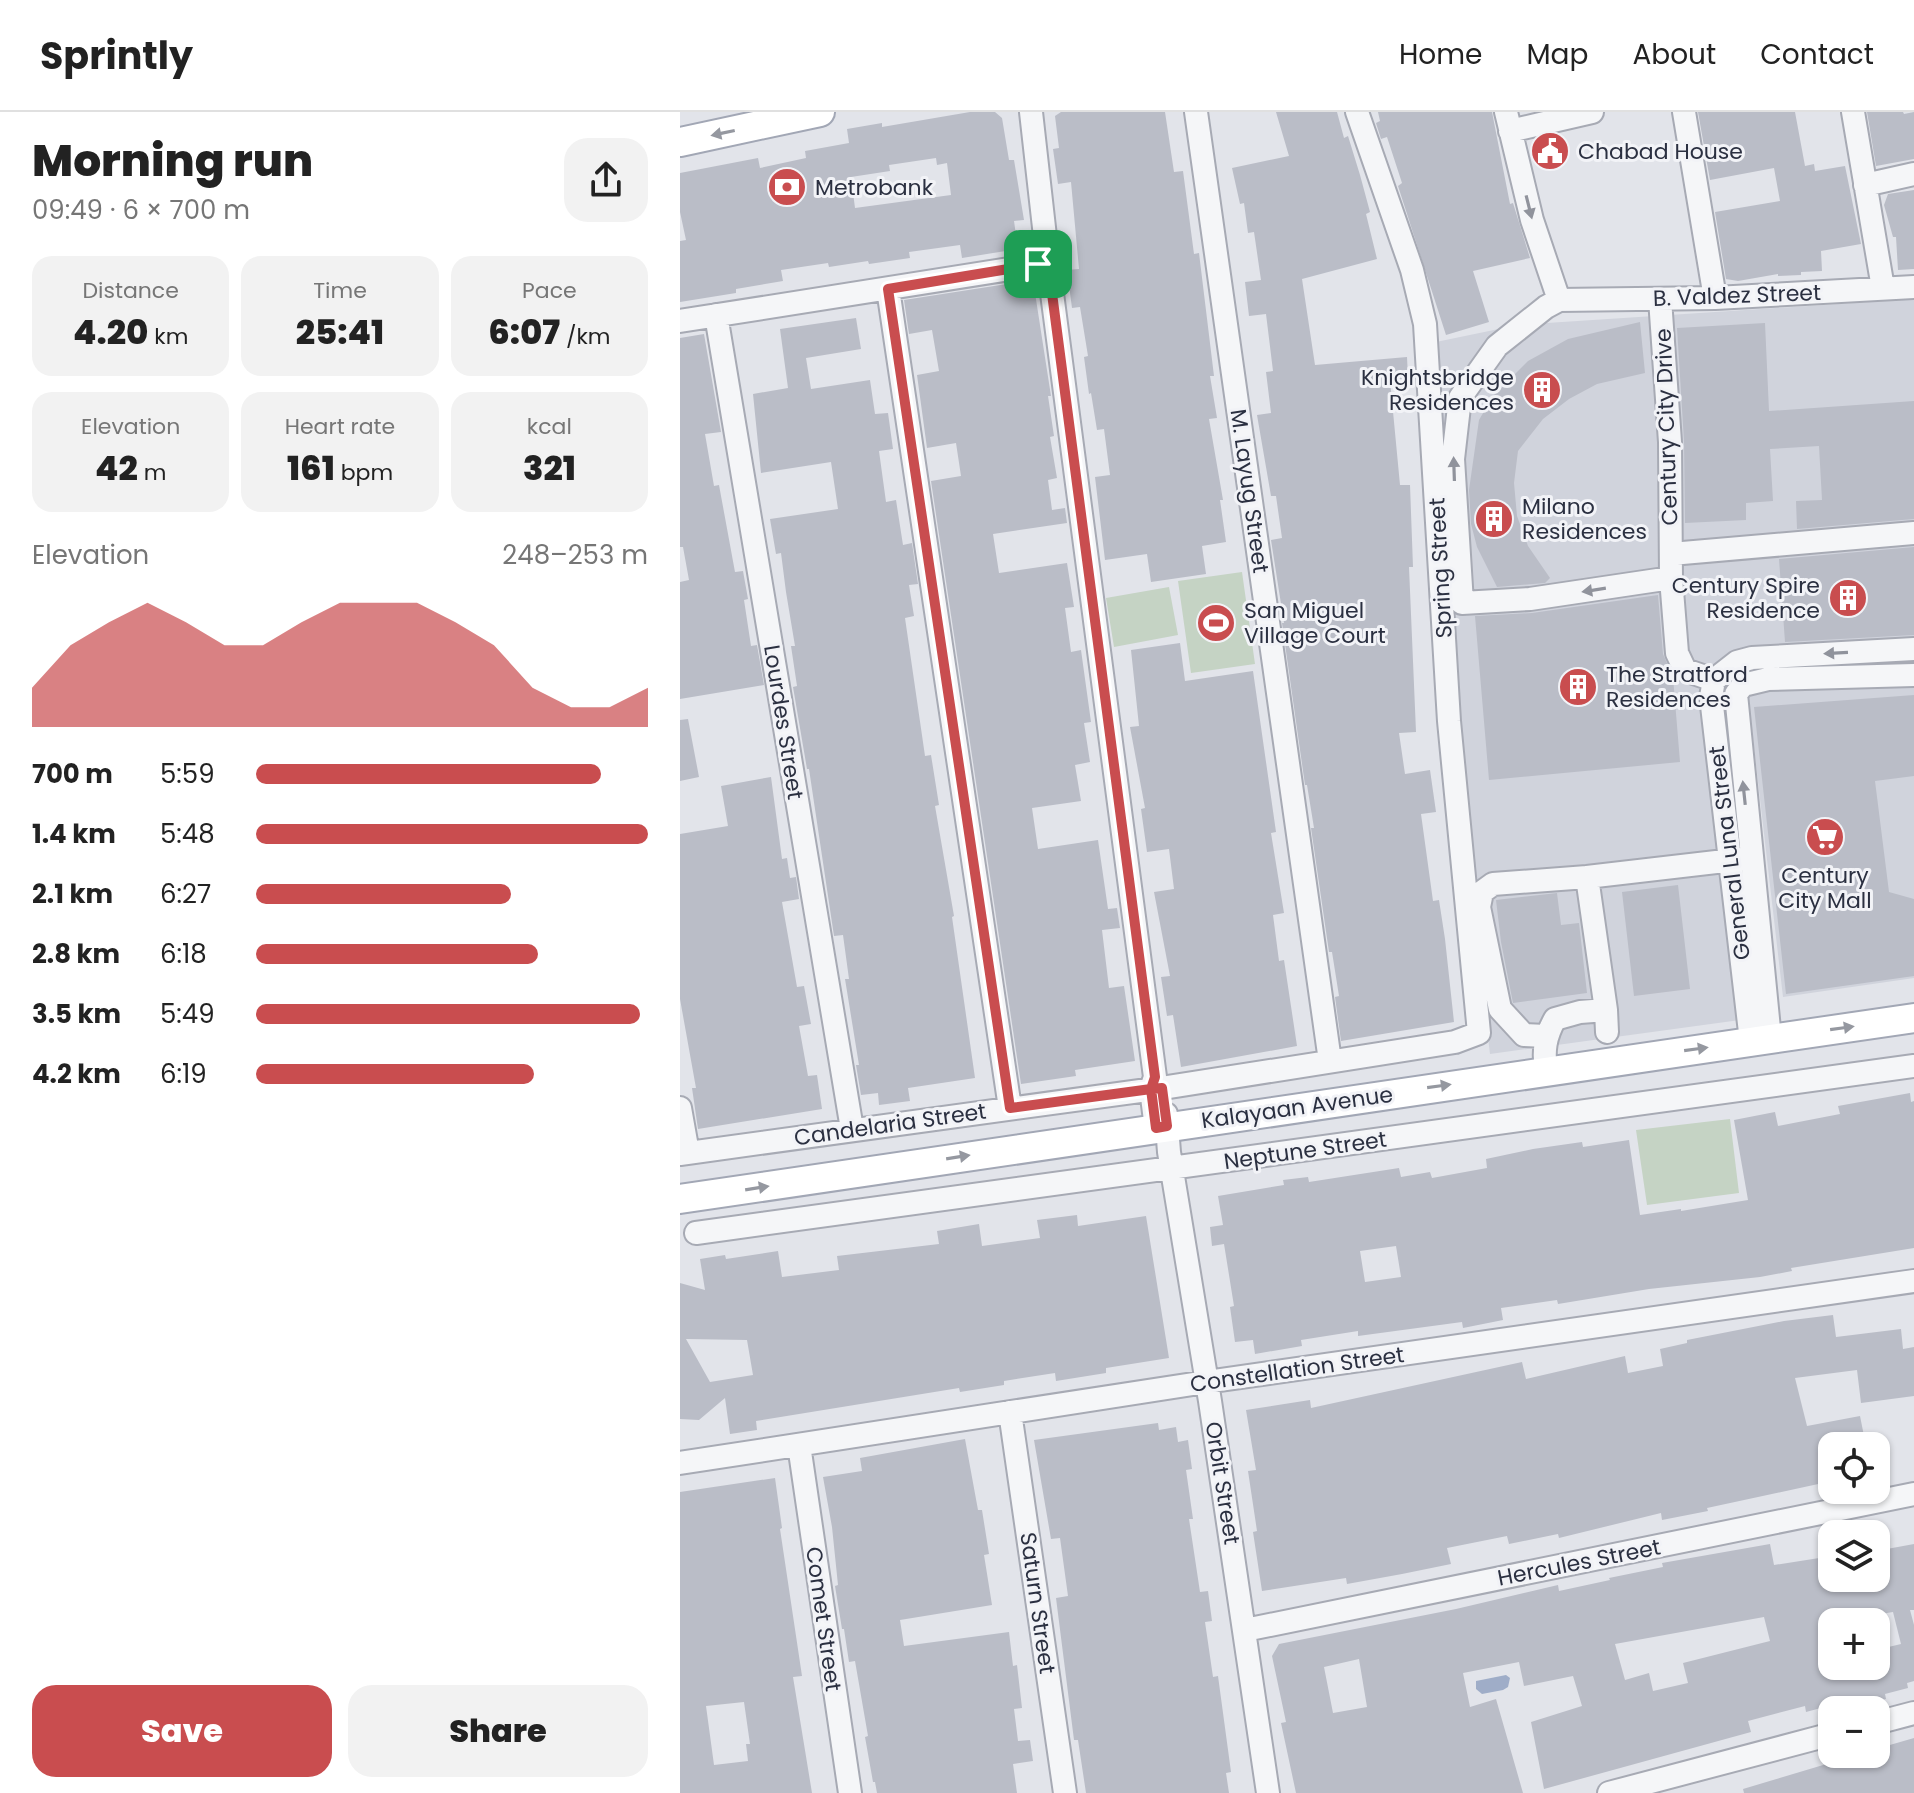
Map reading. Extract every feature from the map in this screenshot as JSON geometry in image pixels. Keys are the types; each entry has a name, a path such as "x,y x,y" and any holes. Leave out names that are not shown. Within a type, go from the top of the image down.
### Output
{"main road":[{"path":"680,142 820,112"},
{"name":"Kalayaan Avenue","path":"680,1199 1914,1018"}],"street":[{"name":"Orbit Street","path":"1031,112 1156,1085 1162,1127 1173,1169 1268,1793"},
{"name":"M. Layug Street","path":"1196,112 1330,1061"},
{"name":"Spring Street","path":"1357,112 1412,270 1425,324 1449,721 1479,1033"},
{"path":"1592,112 1508,122 1532,220 1559,300 1497,346 1460,398 1453,459 1462,603 1530,599 1671,578"},
{"path":"1684,112 1715,298"},
{"path":"1853,112 1883,288"},
{"path":"1865,185 1914,174"},
{"path":"680,321 1048,263"},
{"name":"B. Valdez Street","path":"1559,300 1715,298 1914,287"},
{"path":"888,289 1010,1108"},
{"name":"Century City Drive","path":"1660,299 1670,442 1671,578 1677,653 1685,670 1714,680"},
{"name":"Lourdes Street","path":"716,315 852,1129"},
{"name":"Century City Drive","path":"1671,554 1914,533"},
{"path":"1714,680 1737,662 1752,658 1914,649"},
{"name":"General Luna Street","path":"1740,859 1735,705 1739,689 1751,682 1768,679 1914,675"},
{"name":"General Luna Street","path":"1714,680 1711,697 1740,859 1760,1040"},
{"path":"1546,1036 1524,1035 1500,1009 1479,907 1482,892 1493,884 1587,877 1740,859"},
{"path":"1546,1070 1546,1036 1555,1019 1580,1012 1606,1021 1587,877"},
{"name":"Candelaria Street","path":"684,1153 1330,1061 1455,1042 1479,1033"},
{"name":"Neptune Street","path":"696,1233 1914,1066"},
{"path":"680,1108 684,1153"},
{"name":"Constellation Street","path":"680,1463 1206,1382 1914,1281"},
{"name":"Saturn Street","path":"1010,1412 1065,1793"},
{"name":"Comet Street","path":"799,1445 850,1793"},
{"name":"Hercules Street","path":"1245,1630 1914,1494"},
{"path":"1890,1719 1914,1713"},
{"path":"1609,1793 1818,1738"}],"shaded area":[{"path":"1914,299 1914,978 1783,997 1747,687 1698,693 1740,1020 1490,1054 1450,726 1436,342 1518,325"}],"green space":[{"name":"San Miguel Village Court","path":"1242,572 1255,664 1191,673 1178,581"},
{"path":"1169,587 1178,635 1114,647 1106,598"},
{"path":"1730,1119 1739,1193 1647,1205 1636,1130"}],"water":[{"path":"1506,1675 1510,1678 1508,1687 1503,1690 1482,1694 1476,1689 1476,1681"}],"building":[{"path":"970,112 995,112 1002,118 1009,160 1014,160 1024,220 1014,221 1018,249 962,258 960,245 909,252 910,258 869,264 868,261 829,267 828,263 781,270 783,281 680,302 680,241 686,240 680,212 680,173 758,158 760,168 806,158 805,151 849,143 847,129 882,123 882,127","holes":["936,158 937,165 947,163 951,195 855,208 851,177 890,171 889,165"]},
{"path":"1061,112 1165,112 1174,172 1183,171 1194,254 1199,253 1214,376 1210,376 1217,418 1209,419 1223,500 1220,500 1226,542 1202,546 1206,574 1151,582 1147,554 1105,560 1095,477 1110,475 1104,429 1097,430 1089,394 1084,357 1088,356 1080,307 1072,308 1067,270 1079,269 1071,182 1058,184 1053,149 1059,148 1055,116"},
{"path":"1276,112 1337,112 1344,138 1348,136 1370,212 1366,214 1377,259 1302,279 1315,365 1407,357 1408,378 1390,380 1400,485 1410,485 1413,567 1409,567 1416,732 1399,733 1405,774 1430,770 1436,812 1421,814 1433,901 1439,900 1454,1022 1341,1041 1335,997 1339,996 1332,952 1329,952 1311,828 1314,828 1305,785 1271,540 1282,538 1276,496 1271,496 1257,415 1271,413 1266,372 1273,371 1266,314 1249,316 1245,282 1261,280 1254,232 1248,233 1244,203 1240,204 1232,168 1289,156"},
{"path":"1378,112 1492,112 1510,204 1513,203 1530,258 1473,271 1489,322 1446,335 1398,186 1402,183 1387,137 1381,139 1376,123 1380,121"},
{"path":"1698,112 1795,112 1805,166 1814,164 1815,171 1845,166 1861,244 1821,251 1822,271 1738,281 1726,279 1715,212 1780,201 1774,168 1710,180"},
{"path":"1867,112 1914,112 1914,159 1876,166"},
{"path":"1914,190 1914,269 1898,270 1896,237 1893,237 1884,205 1888,194"},
{"path":"1033,280 1051,396 1048,396 1054,436 1050,437 1057,478 1048,480 1052,510 1065,508 1067,523 993,534 999,573 1067,563 1074,607 1065,608 1071,652 1081,650 1091,722 1084,723 1090,762 1075,765 1081,801 1032,808 1038,849 1098,840 1108,909 1117,908 1120,928 1102,930 1109,988 1124,986 1135,1061 1075,1070 1076,1076 1021,1084 931,481 961,476 956,443 927,448 917,375 939,371 932,330 909,334 904,300"},
{"path":"856,318 861,349 806,358 811,389 870,380 875,414 888,413 893,449 879,451 886,502 896,500 903,545 912,543 918,584 909,585 914,616 905,618 925,756 931,755 939,805 935,806 954,916 975,1078 908,1088 910,1101 879,1105 878,1093 861,1095 845,979 849,979 843,935 834,936 809,769 793,687 797,686 791,646 795,646 781,553 776,554 770,519 838,509 831,462 761,473 753,394 788,388 780,329"},
{"path":"1640,322 1645,373 1597,384 1569,399 1543,419 1518,451 1514,483 1517,516 1528,546 1550,578 1545,583 1497,587 1477,547 1471,524 1469,490 1479,420 1493,396 1528,361 1568,339"},
{"path":"1765,323 1769,411 1914,401 1914,519 1797,529 1796,501 1822,500 1819,446 1770,449 1773,501 1746,503 1746,520 1685,523 1677,328"},
{"path":"704,334 721,432 705,434 714,486 719,485 735,572 743,571 751,646 757,645 764,685 680,699 680,582 689,580 683,547 680,547 680,338"},
{"name":"Century Spire Residence","path":"1914,547 1914,635 1785,642 1779,559"},
{"name":"The Stratford Residences","path":"1658,595 1663,654 1673,677 1680,762 1489,780 1475,616 1532,613"},
{"path":"1180,643 1185,681 1253,671 1276,832 1271,833 1284,913 1273,915 1279,961 1284,960 1297,1046 1181,1067 1173,1015 1167,1016 1161,977 1170,976 1154,892 1174,889 1169,849 1147,852 1141,809 1145,808 1130,727 1139,726 1131,650"},
{"name":"Century City Mall","path":"1914,695 1914,776 1875,781 1889,892 1914,899 1914,976 1786,994 1754,707"},
{"path":"688,719 699,777 680,781 680,720"},
{"path":"771,777 782,859 787,858 790,878 796,877 799,899 782,902 797,987 804,986 811,1024 799,1026 808,1076 817,1075 822,1109 698,1129 692,1088 696,1088 680,999 680,834 728,826 721,786"},
{"path":"1678,885 1690,989 1634,996 1622,892"},
{"path":"1557,893 1561,925 1579,923 1587,993 1513,1003 1496,900"},
{"path":"1910,1093 1911,1102 1914,1101 1914,1248 1791,1268 1792,1271 1760,1277 1649,1289 1558,1304 1557,1300 1501,1308 1503,1320 1463,1328 1462,1322 1358,1336 1358,1331 1301,1340 1302,1346 1255,1354 1253,1340 1235,1342 1230,1307 1234,1306 1224,1244 1212,1246 1210,1227 1223,1225 1218,1196 1284,1185 1283,1180 1308,1177 1309,1182 1399,1168 1401,1177 1430,1172 1432,1178 1487,1168 1486,1159 1533,1149 1582,1142 1583,1147 1629,1140 1640,1215 1681,1211 1748,1200 1734,1120 1775,1112 1778,1126 1840,1114 1838,1106","holes":["1396,1246 1401,1277 1365,1282 1360,1251"]},
{"path":"1077,1215 1078,1226 1146,1216 1169,1358 1106,1368 1106,1373 1056,1381 1055,1373 1004,1381 1004,1385 960,1392 959,1388 756,1421 757,1430 730,1434 725,1398 699,1420 680,1419 680,1283 705,1290 700,1259 725,1255 726,1259 778,1251 782,1277 839,1270 837,1256 939,1244 937,1231 979,1224 982,1246 1040,1238 1037,1220","holes":["686,1339 747,1340 753,1375 710,1382"]},
{"path":"1833,1315 1836,1337 1901,1329 1903,1349 1914,1347 1914,1396 1861,1403 1857,1370 1795,1378 1807,1426 1860,1416 1863,1432 1818,1432 1818,1484 1707,1508 1708,1511 1662,1520 1661,1513 1559,1538 1558,1534 1509,1544 1507,1536 1447,1548 1451,1564 1402,1574 1347,1584 1346,1578 1262,1591 1248,1471 1256,1470 1246,1410 1310,1400 1311,1408 1522,1362 1526,1379 1625,1356 1628,1373 1663,1366 1660,1349 1687,1343 1687,1340"},
{"path":"1158,1423 1159,1430 1176,1427 1178,1442 1188,1440 1192,1469 1186,1470 1193,1519 1189,1519 1200,1592 1208,1591 1212,1621 1205,1622 1213,1677 1218,1676 1231,1772 1226,1773 1229,1793 1086,1793 1078,1740 1074,1740 1056,1598 1068,1596 1060,1538 1051,1539 1034,1440"},
{"path":"965,1439 978,1510 982,1510 989,1554 984,1555 992,1605 900,1620 904,1646 1009,1632 1022,1708 1014,1709 1018,1741 1030,1740 1033,1761 1013,1764 1017,1793 877,1793 865,1737 868,1736 855,1661 849,1662 842,1629 835,1586 838,1585 832,1527 823,1477 862,1471 860,1458"},
{"path":"775,1478 802,1676 793,1677 812,1793 680,1793 680,1492","holes":["744,1702 750,1744 746,1744 748,1761 714,1765 706,1706"]},
{"path":"1770,1544 1774,1565 1818,1558 1818,1592 1890,1592 1890,1548 1914,1544 1914,1610 1910,1610 1914,1625 1914,1681 1907,1683 1908,1688 1885,1696 1818,1696 1818,1709 1806,1712 1805,1706 1748,1721 1751,1732 1544,1789 1531,1722 1582,1706 1573,1676 1524,1686 1519,1662 1463,1673 1470,1707 1496,1699 1523,1793 1296,1793 1281,1723 1286,1722 1272,1656 1279,1644 1558,1585 1559,1591 1663,1567 1662,1563","holes":["1764,1617 1770,1641 1683,1663 1688,1683 1653,1691 1649,1673 1625,1680 1615,1644","1359,1659 1367,1707 1333,1713 1324,1667"]},
{"path":"1914,1738 1914,1793 1744,1793 1743,1789 1818,1767 1890,1768 1890,1745"}],"place":[{"name":"Chabad House","path":"1550,151"},
{"name":"Metrobank","path":"787,187"},
{"name":"Knightsbridge Residences","path":"1542,390"},
{"name":"Milano Residences","path":"1494,519"},
{"name":"Century Spire Residence","path":"1848,598"},
{"name":"San Miguel Village Court","path":"1216,623"},
{"name":"The Stratford Residences","path":"1578,687"},
{"name":"Century City Mall","path":"1825,837"}],"route":[{"path":"1038,264 888,289 1010,1108 1151,1089 1162,1088 1167,1126 1156,1128 1151,1089 1155,1077 1048,263 1038,264"}]}
